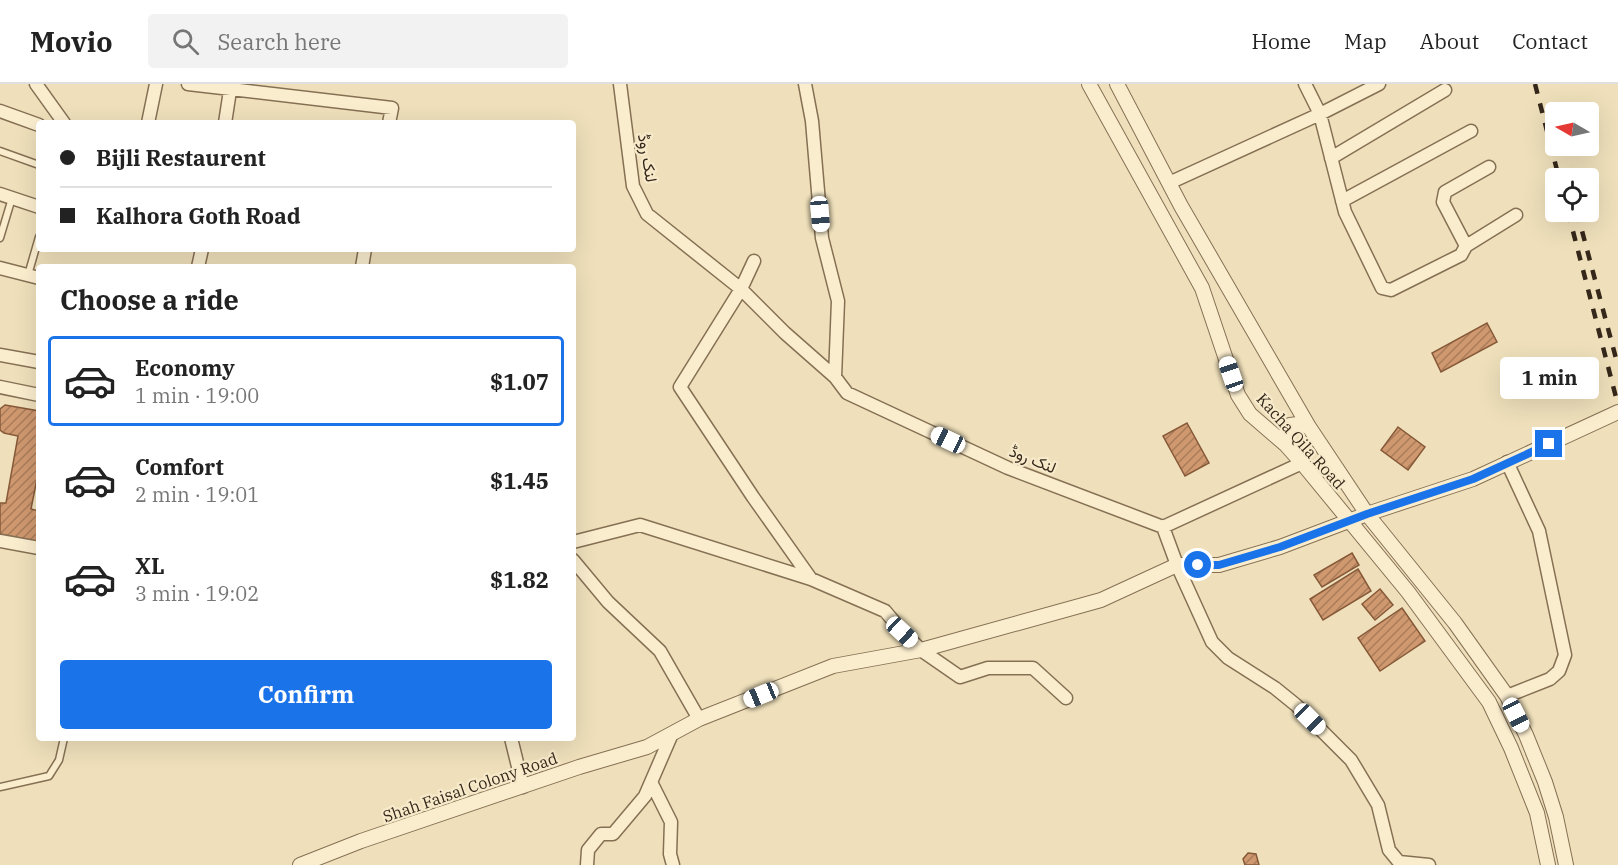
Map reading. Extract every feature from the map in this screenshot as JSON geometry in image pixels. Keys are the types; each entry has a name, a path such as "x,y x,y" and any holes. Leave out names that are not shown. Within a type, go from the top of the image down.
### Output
{"street":[{"path":"36,84 62,120"},
{"path":"149,120 156,84"},
{"path":"188,84 231,87 392,108 390,120"},
{"name":"لنک روڈ","path":"620,84 633,186 647,214 741,289 785,333 835,377 847,393 1008,468 1163,527"},
{"path":"805,84 812,121 822,238 838,301 835,377"},
{"path":"1117,84 1169,183 1309,426 1367,514 1455,623 1507,696 1545,782 1556,817 1566,865"},
{"path":"1305,84 1320,114 1345,212 1382,288 1391,290 1461,255 1467,246 1516,215"},
{"path":"1169,183 1320,114 1378,84"},
{"name":"Kacha Qila Road","path":"1089,85 1202,288 1238,395 1250,414 1286,445 1302,463 1408,592 1489,702 1534,803 1548,865"},
{"path":"226,120 231,87"},
{"path":"1331,158 1445,90"},
{"path":"0,111 36,123"},
{"path":"1342,201 1471,131"},
{"path":"1467,246 1443,202 1443,196 1445,192 1489,167"},
{"path":"6,196 36,206"},
{"path":"754,261 741,289 680,387 753,497 812,579"},
{"path":"0,268 33,277"},
{"path":"0,355 36,361"},
{"path":"0,387 36,393"},
{"name":"Shah Faisal Colony Road","path":"300,865 361,841 647,747 699,719 833,666 921,650 1101,600 1177,565 1219,565 1280,547 1367,514 1473,479 1618,412"},
{"path":"1286,445 1290,425 1298,423 1309,426"},
{"path":"1507,462 1539,531 1565,655 1559,671 1550,679 1507,696"},
{"path":"1302,463 1163,527 1177,565 1212,642 1228,658 1275,688 1296,705 1351,760 1378,805 1389,850 1399,862 1429,865"},
{"path":"576,541 640,525 812,579 885,611 921,650 960,677 988,668 1033,668 1066,698"},
{"path":"0,541 36,547"},
{"path":"576,564 608,602 660,651 699,719"},
{"path":"587,865 588,850 601,834 613,834 645,796 671,736"},
{"path":"512,741 523,787"},
{"path":"652,784 671,822 670,854 674,865"}],"lane":[{"path":"0,152 36,164"},
{"path":"0,238 6,196"},
{"path":"33,277 37,252"},
{"path":"0,787 49,776 59,760 63,741"}],"building":[{"path":"1487,323 1497,342 1441,372 1432,353"},
{"path":"5,405 36,410 36,484 31,509 36,510 36,541 0,534 0,503 6,503 18,436 0,430 0,409"},
{"path":"1187,423 1209,463 1185,476 1163,436"},
{"path":"1398,427 1425,447 1408,470 1381,450"},
{"path":"1352,553 1359,565 1322,587 1314,575"},
{"path":"1358,569 1371,591 1323,620 1310,599"},
{"path":"1380,589 1393,605 1375,620 1362,604"},
{"path":"1402,608 1425,641 1380,671 1358,638"},
{"path":"1248,853 1256,854 1259,865 1245,865 1243,859"}],"railway":[{"path":"1535,84 1556,168"},
{"path":"1571,222 1618,405"},
{"path":"1580,222 1618,366"}],"route":[{"path":"1198,565 1219,565 1280,547 1367,514 1473,479 1549,444"}]}
